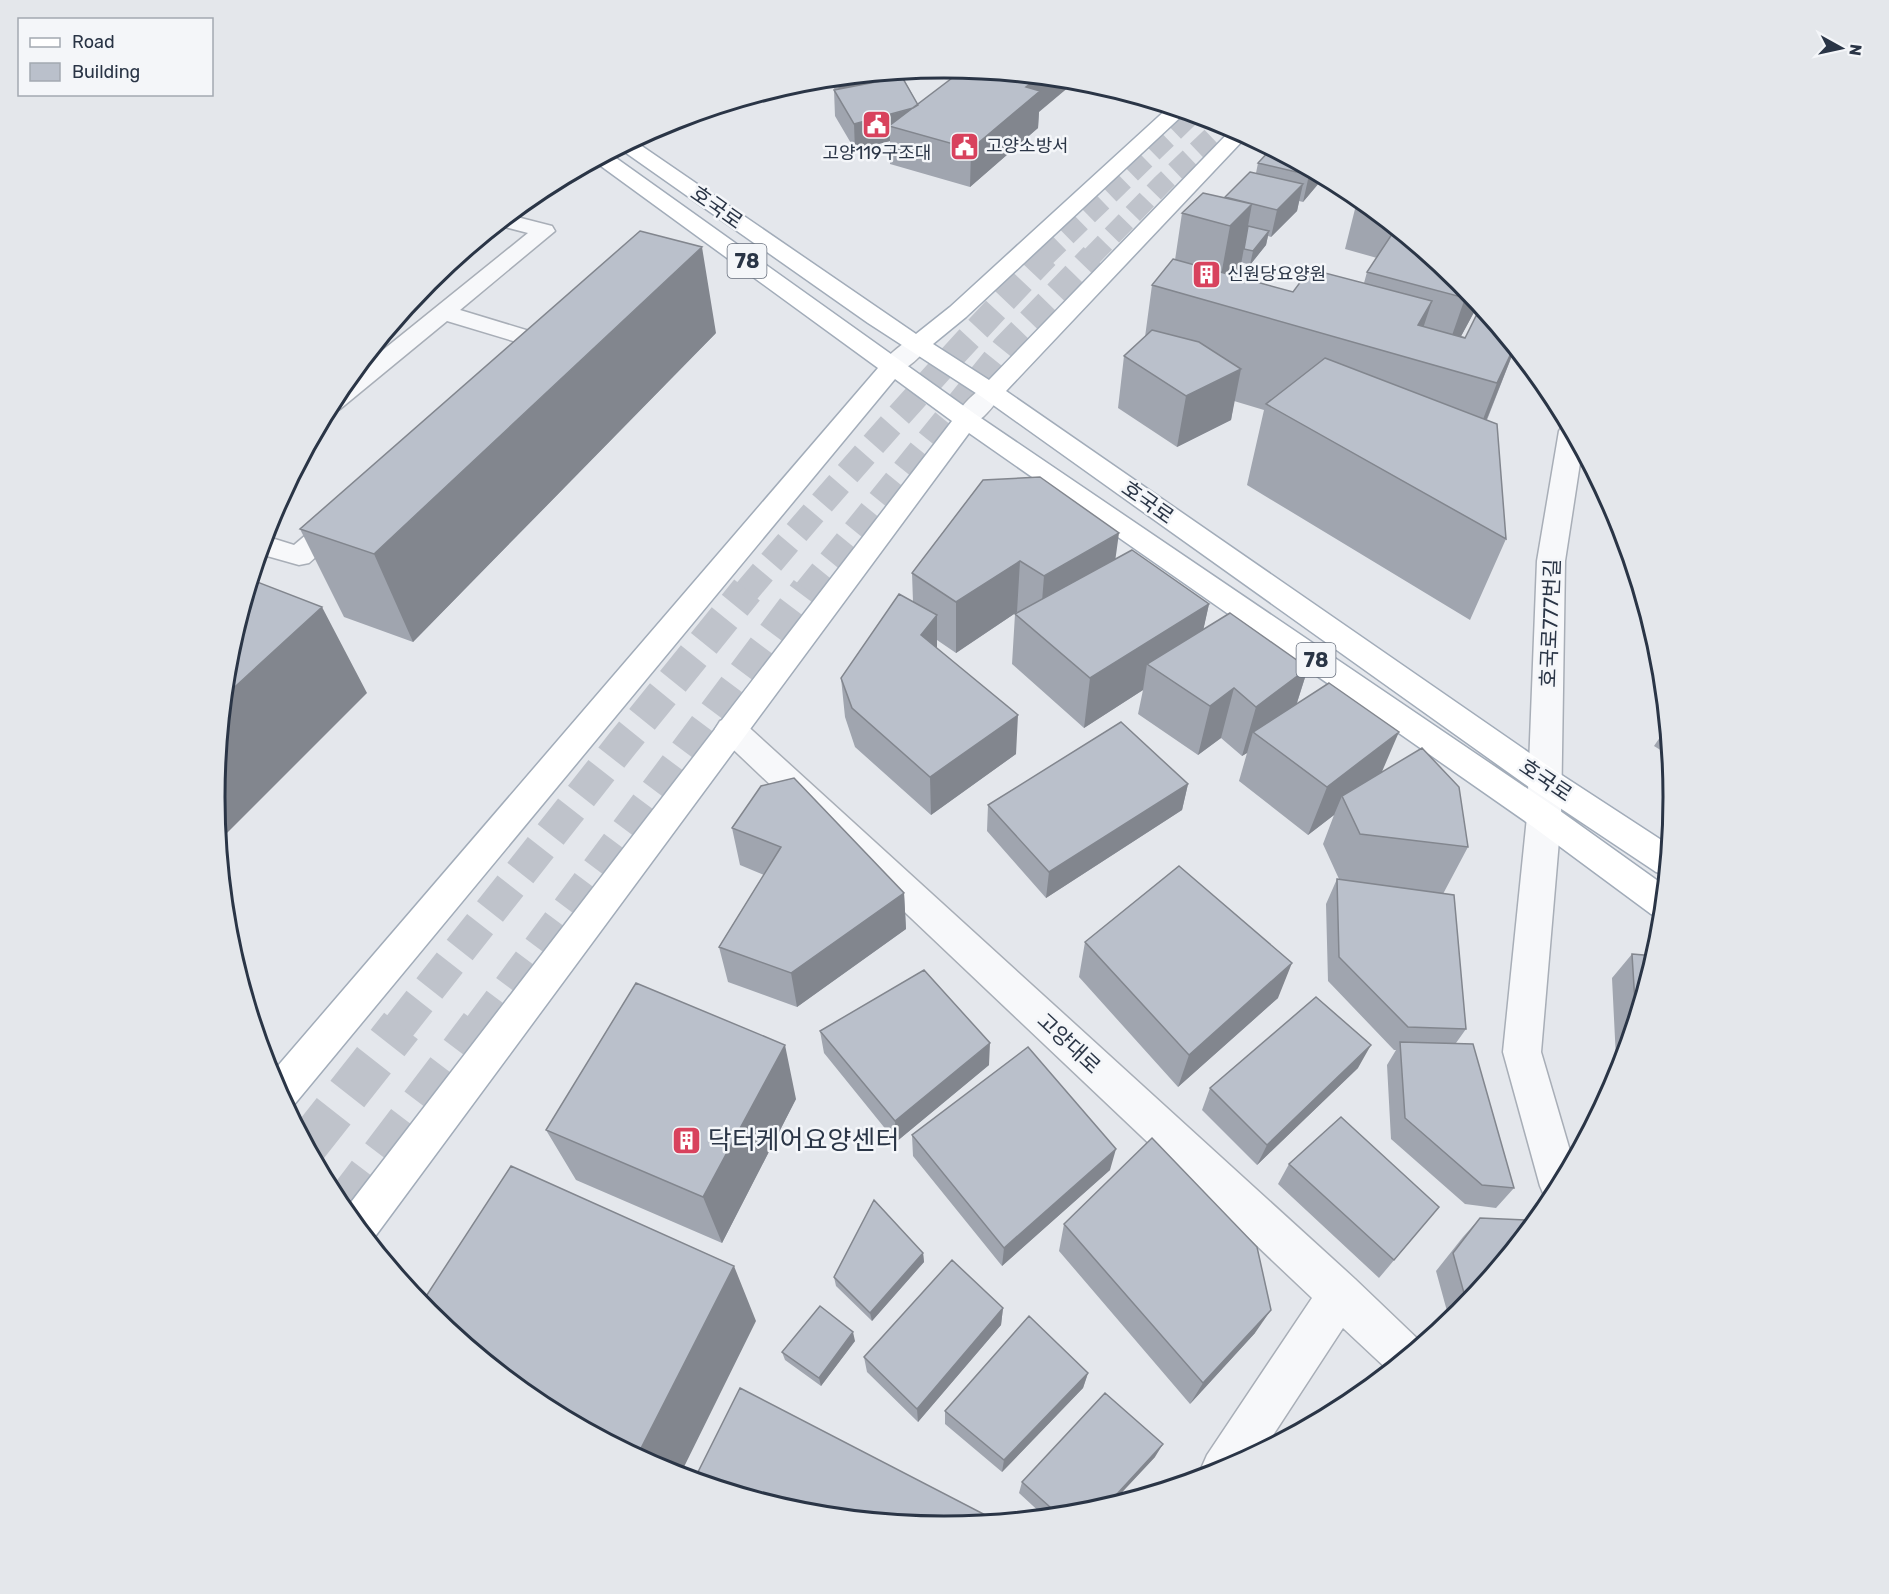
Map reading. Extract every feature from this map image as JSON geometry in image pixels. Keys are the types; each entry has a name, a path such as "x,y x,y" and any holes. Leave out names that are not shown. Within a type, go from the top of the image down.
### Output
{"main road":[{"path":"917,345 958,312 1172,115"},
{"path":"991,392 1233,139"},
{"name":"호국로","path":"633,149 917,345 991,392 1545,781 1661,857"},
{"name":"호국로","path":"607,162 966,419 1544,817 1656,898"},
{"path":"725,245 744,250 770,263 780,260 782,252"},
{"path":"286,1085 892,367"},
{"path":"363,1220 730,729 966,419"}],"street":[{"path":"358,382 544,231 513,223"},
{"path":"444,313 540,342"},
{"path":"892,367 917,345"},
{"path":"966,419 991,392"},
{"name":"호국로777번길","path":"1544,817 1551,561 1570,444"},
{"path":"271,548 299,556 362,501"},
{"name":"고양대로","path":"730,729 1401,1352"},
{"name":"호국로","path":"1544,817 1522,1052 1556,1173"},
{"path":"1235,1454 1340,1294"}],"building":[{"path":"952,78 1031,83 1026,87 1040,91 971,149 889,126"},
{"path":"904,80 918,105 854,124 834,90 877,82"},
{"path":"1266,154 1303,174 1258,163"},
{"path":"1250,172 1303,184 1277,210 1225,197"},
{"path":"1203,193 1252,204 1230,226 1182,213"},
{"path":"1248,226 1269,231 1253,251 1244,249"},
{"path":"640,231 702,247 374,554 300,529"},
{"path":"1392,235 1419,256 1460,297 1367,272"},
{"path":"1173,259 1293,292 1310,269 1432,301 1418,325 1465,338 1476,316 1479,317 1511,354 1497,383 1152,285"},
{"path":"1152,330 1199,342 1241,369 1186,396 1124,356"},
{"path":"1325,358 1497,424 1506,539 1266,404"},
{"path":"1040,477 1119,533 1044,576 1020,561 956,602 912,573 983,480"},
{"path":"1132,550 1209,604 1090,678 1015,614"},
{"path":"259,583 322,607 234,687 239,657"},
{"path":"899,594 937,615 921,635 1018,715 930,777 852,708 841,678"},
{"path":"1230,613 1308,668 1256,707 1234,688 1210,706 1147,664"},
{"path":"1329,683 1399,732 1327,787 1253,732"},
{"path":"1121,722 1188,784 1049,872 988,805"},
{"path":"1422,748 1459,787 1468,847 1360,834 1342,796"},
{"path":"794,778 904,893 791,973 719,947 781,847 732,828 761,786"},
{"path":"1179,866 1292,963 1189,1055 1085,942"},
{"path":"1337,879 1454,895 1466,1029 1408,1027 1339,957"},
{"path":"1632,954 1646,955 1639,983 1635,997"},
{"path":"924,970 990,1043 895,1121 820,1031"},
{"path":"636,983 785,1045 703,1197 546,1130"},
{"path":"1316,997 1371,1045 1267,1145 1210,1088"},
{"path":"1400,1042 1473,1044 1514,1188 1482,1185 1405,1118"},
{"path":"1028,1047 1116,1149 1004,1248 912,1135"},
{"path":"1341,1117 1439,1207 1394,1260 1289,1164"},
{"path":"1152,1138 1257,1247 1271,1310 1203,1383 1064,1224"},
{"path":"511,1166 734,1266 641,1449 585,1420 545,1395 470,1338 427,1295"},
{"path":"874,1200 923,1253 870,1313 834,1277"},
{"path":"1480,1218 1525,1220 1464,1293 1453,1253"},
{"path":"952,1260 1003,1308 917,1409 864,1357"},
{"path":"820,1306 853,1332 819,1378 782,1352"},
{"path":"1029,1316 1088,1373 1004,1460 945,1411"},
{"path":"740,1388 984,1514 944,1516 851,1510 758,1492 698,1472"},
{"path":"1105,1393 1163,1444 1116,1495 1051,1508 1022,1482"}],"tunnel":[{"path":"1046,256 1186,120"},
{"path":"1091,257 1217,132"},
{"path":"746,592 893,422 1046,256"},
{"path":"806,592 1005,347 1093,256"},
{"path":"399,1027 622,744 747,590"},
{"path":"480,1027 807,590"},
{"path":"312,1138 401,1026"},
{"path":"349,1200 481,1026"}],"place":[{"name":"고양119구조대","path":"877,124"},
{"name":"고양소방서","path":"965,146"},
{"name":"신원당요양원","path":"1206,274"},
{"name":"닥터케어요양센터","path":"687,1140"}]}
